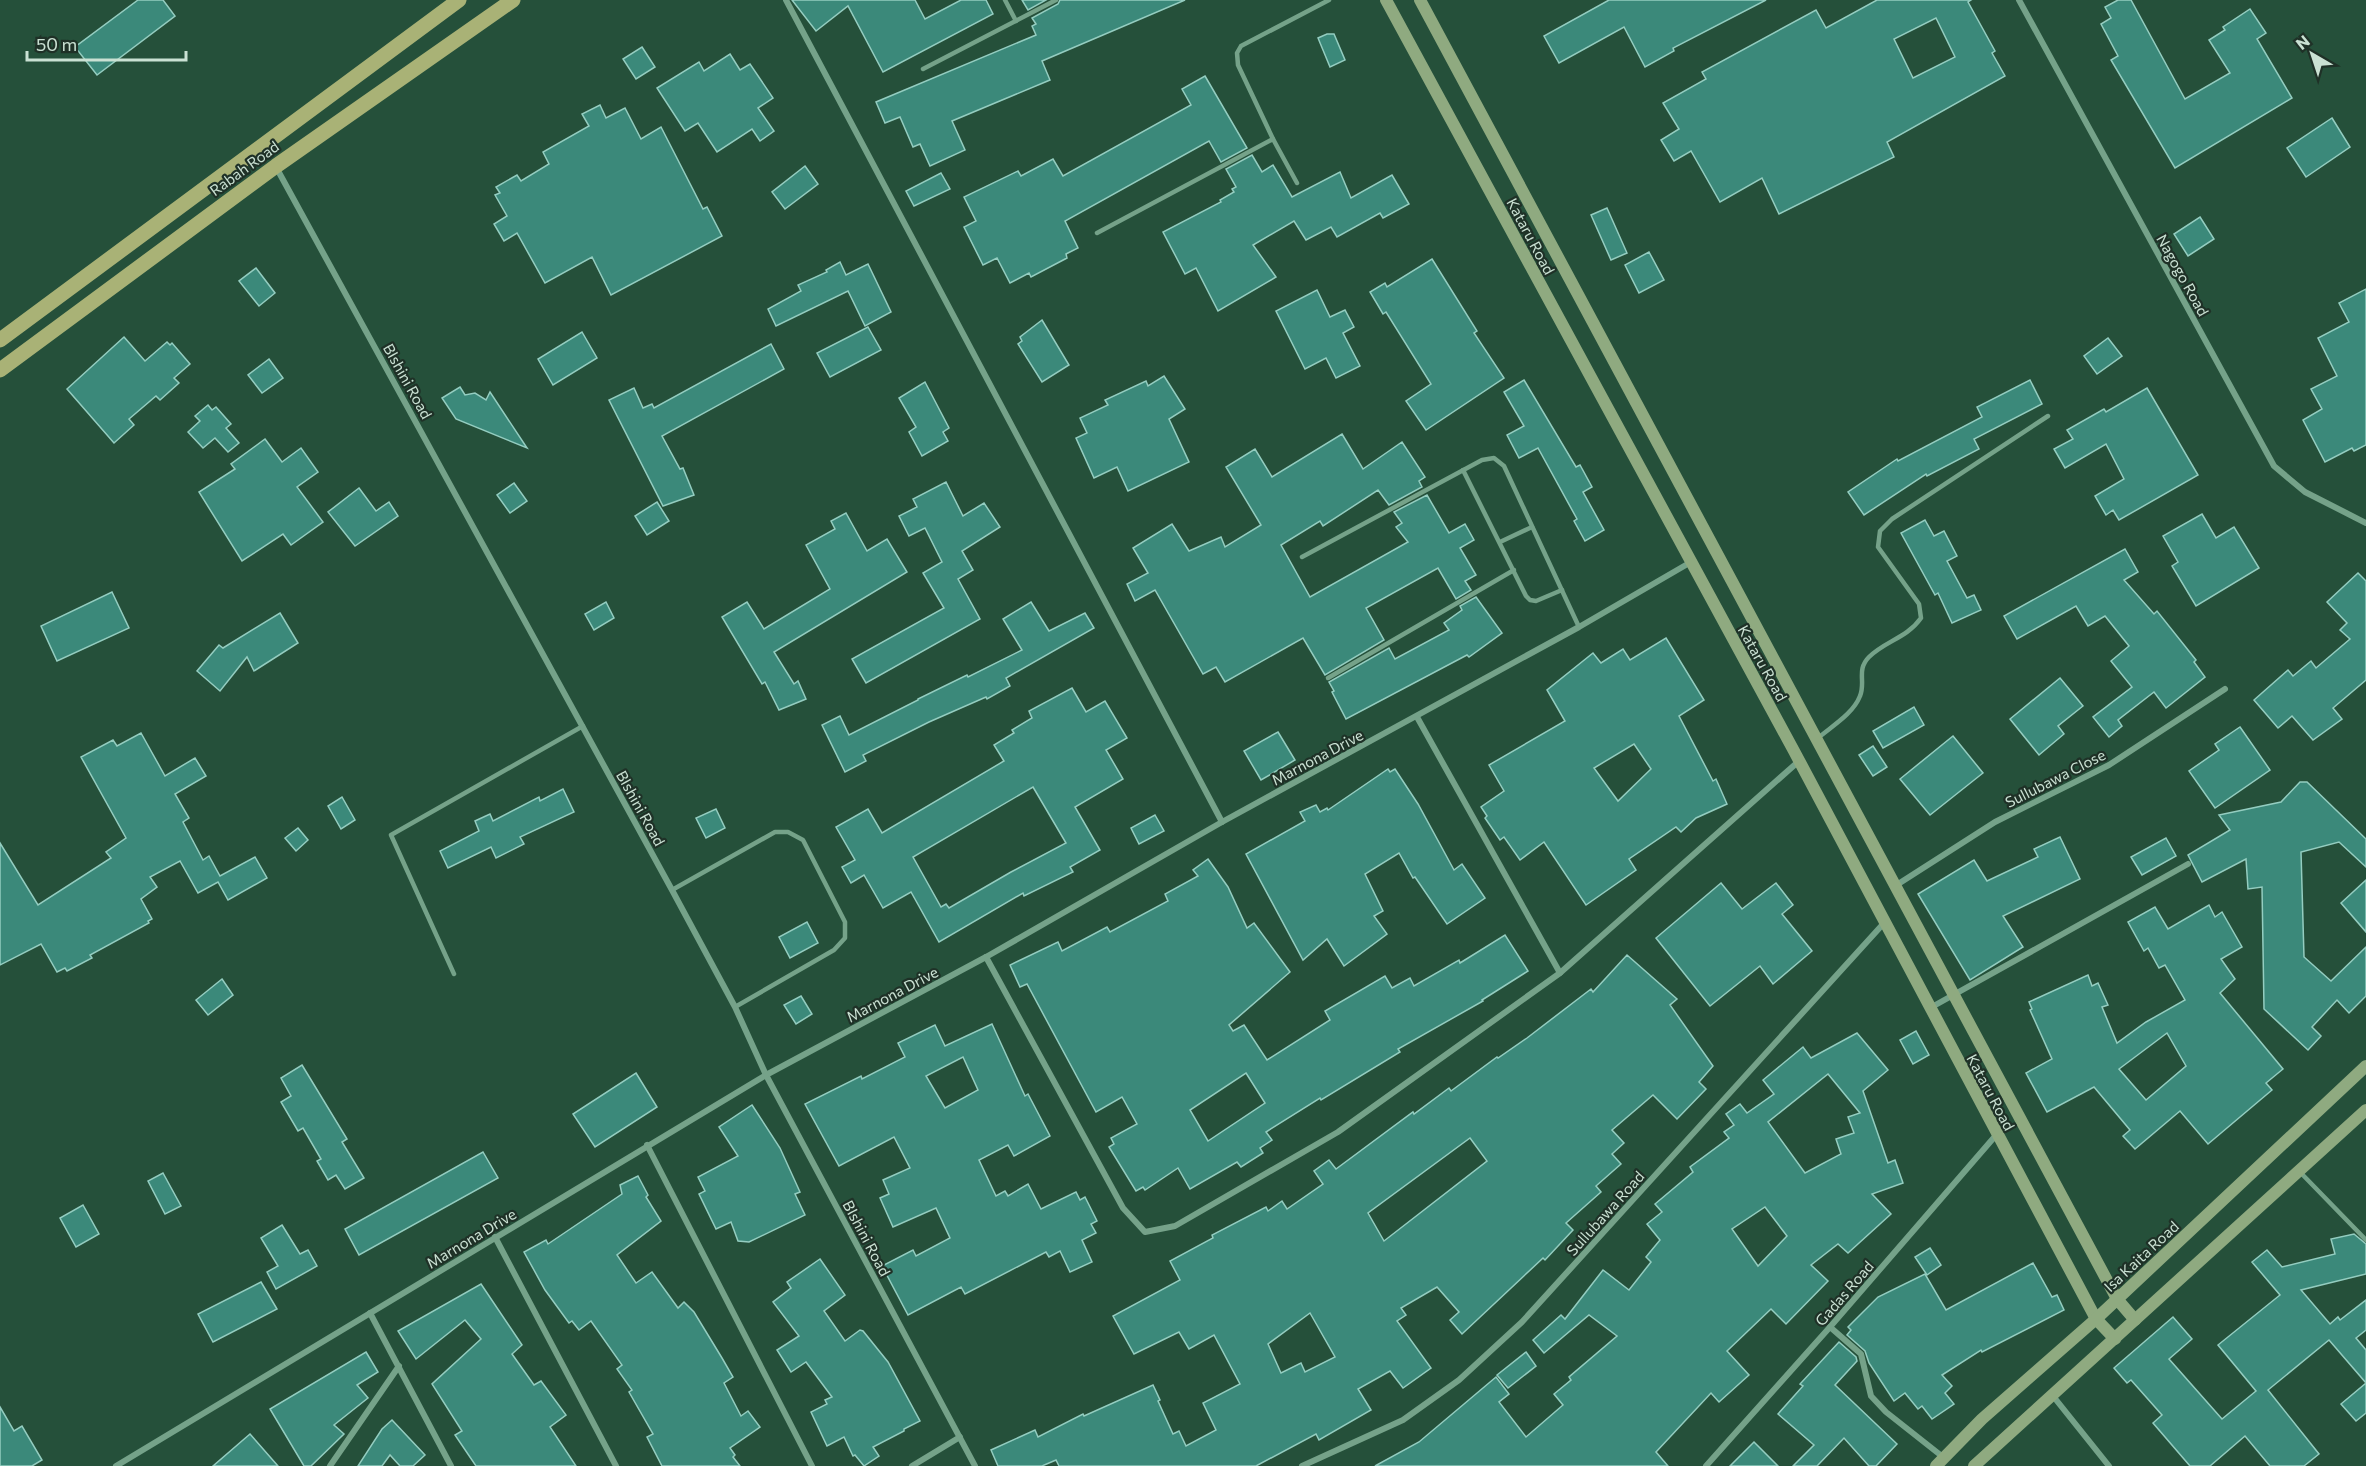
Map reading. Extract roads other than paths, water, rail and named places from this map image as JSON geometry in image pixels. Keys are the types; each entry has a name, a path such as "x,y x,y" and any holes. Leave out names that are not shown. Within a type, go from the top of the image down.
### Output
{"main road":[{"name":"Rabah Road","path":"0,340 459,0"},
{"name":"Rabah Road","path":"0,370 276,166 513,0"}],"street":[{"path":"786,0 1222,822"},
{"name":"Kataru Road","path":"1386,0 1799,761 2096,1319 2115,1339"},
{"name":"Kataru Road","path":"1420,0 2117,1299 2135,1320"},
{"name":"Nagogo Road","path":"2019,0 2274,466 2305,492 2366,523"},
{"name":"BIshini Road","path":"276,166 735,1006 766,1075 975,1466"},
{"name":"Marnona Drive","path":"116,1466 766,1075 986,957 1222,822 1417,717 1691,562"},
{"name":"Sullubawa Close","path":"1895,886 1995,822 2109,765 2225,689"},
{"path":"1417,717 1560,973"},
{"path":"986,957 1124,1208 1145,1232 1175,1226 1338,1132 1560,973 1799,761"},
{"path":"1930,1009 2188,864"},
{"name":"Sullubawa Road","path":"1302,1466 1403,1420 1459,1380 1522,1322 1884,923"},
{"name":"Isa Kaita Road","path":"1939,1462 1982,1419 2096,1319 2366,1066"},
{"path":"1974,1466 2366,1110"},
{"name":"Gadas Road","path":"1706,1466 1997,1134"},
{"path":"647,1145 812,1466"},
{"path":"495,1237 616,1466"},
{"path":"370,1313 451,1466"},
{"path":"1830,1327 1861,1354 1871,1396 1939,1462"},
{"path":"330,1466 399,1366"},
{"path":"2053,1396 2109,1466"},
{"path":"912,1466 960,1437"}],"lane":[{"path":"1005,0 1016,21"},
{"path":"923,69 1056,0"},
{"path":"1297,183 1272,139 1238,65 1236,53 1241,46 1329,0"},
{"path":"1097,233 1272,139"},
{"path":"1818,738 1855,707 1862,693 1862,668 1870,656 1913,629 1921,618 1919,604 1878,547 1880,531 1892,519 2048,416"},
{"path":"1302,557 1482,460 1494,458 1503,466 1579,627"},
{"path":"1463,470 1530,600 1536,601 1562,590"},
{"path":"1500,542 1532,527"},
{"path":"1328,678 1514,570"},
{"path":"454,974 391,835 583,726"},
{"path":"672,890 775,832 788,832 803,840 845,922 845,938 834,950 735,1006"},
{"path":"2299,1171 2366,1240"}]}
